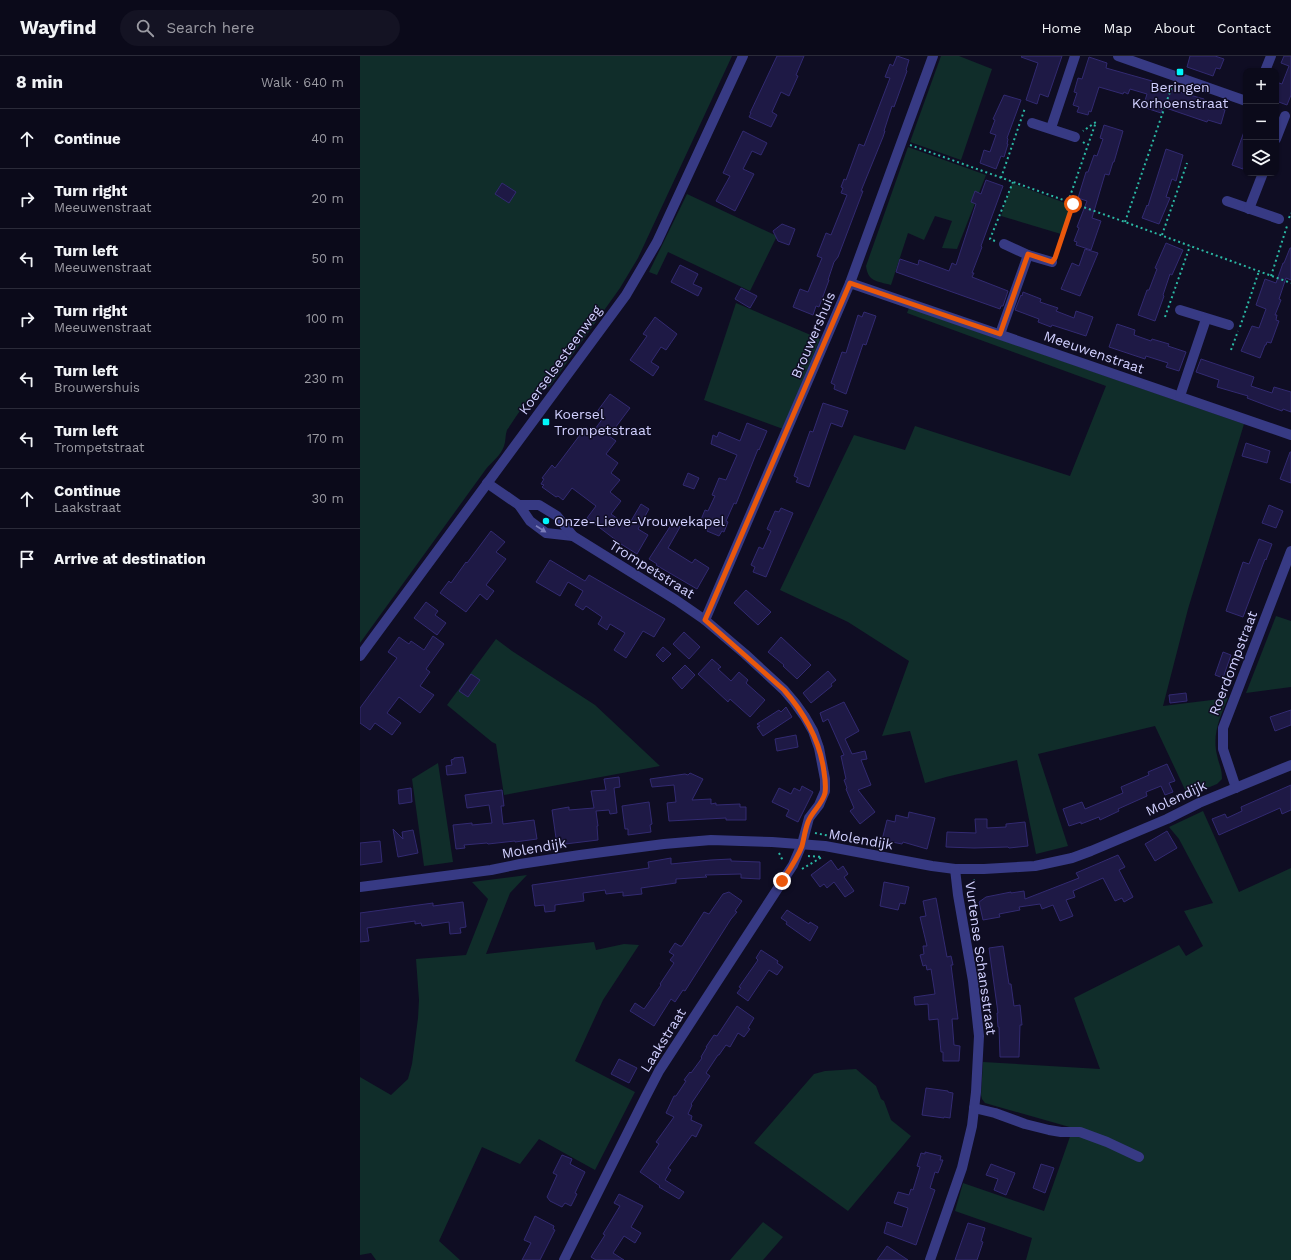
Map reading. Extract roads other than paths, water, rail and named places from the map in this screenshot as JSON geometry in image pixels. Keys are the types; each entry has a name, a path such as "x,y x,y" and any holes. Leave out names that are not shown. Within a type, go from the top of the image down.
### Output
{"street":[{"name":"Koerselsesteenweg","path":"360,656 626,294 657,242 742,56"},
{"name":"Brouwershuis","path":"705,620 850,283 933,56"},
{"path":"1051,128 1075,56"},
{"path":"1118,56 1243,100"},
{"path":"1266,68 1270,56"},
{"path":"1279,130 1284,115"},
{"path":"1032,122 1075,137"},
{"path":"1249,209 1262,176"},
{"path":"1227,201 1279,219"},
{"path":"1004,244 1052,262"},
{"path":"1000,334 1028,254"},
{"name":"Meeuwenstraat","path":"850,283 1291,435"},
{"path":"1180,310 1229,325"},
{"path":"1180,396 1206,319"},
{"name":"Trompetstraat","path":"487,483 519,505 530,521 546,533 573,536"},
{"name":"Trompetstraat","path":"519,505 539,505 557,516 573,536 676,600 705,620 784,690 801,712 813,732 823,763 825,779 825,791 819,805 809,818 802,844"},
{"name":"Roerdompstraat","path":"1236,788 1223,749 1223,728 1291,551"},
{"name":"Molendijk","path":"360,887 491,870 580,855 691,841 711,840 736,840 825,846 932,866 955,872 1029,866 1072,858 1091,851 1199,803 1291,765"},
{"name":"Laakstraat","path":"564,1260 659,1071 793,865 802,844"},
{"name":"Vurtense Schansstraat","path":"930,1260 962,1168 972,1126 976,1092 979,1036 973,981 955,872"},
{"path":"974,1108 1049,1130 1086,1133 1139,1157"}],"place":[{"name":"Beringen Korhoenstraat","path":"1180,72"},
{"name":"Koersel Trompetstraat","path":"546,422"},
{"name":"Onze-Lieve-Vrouwekapel","path":"546,521"}]}
